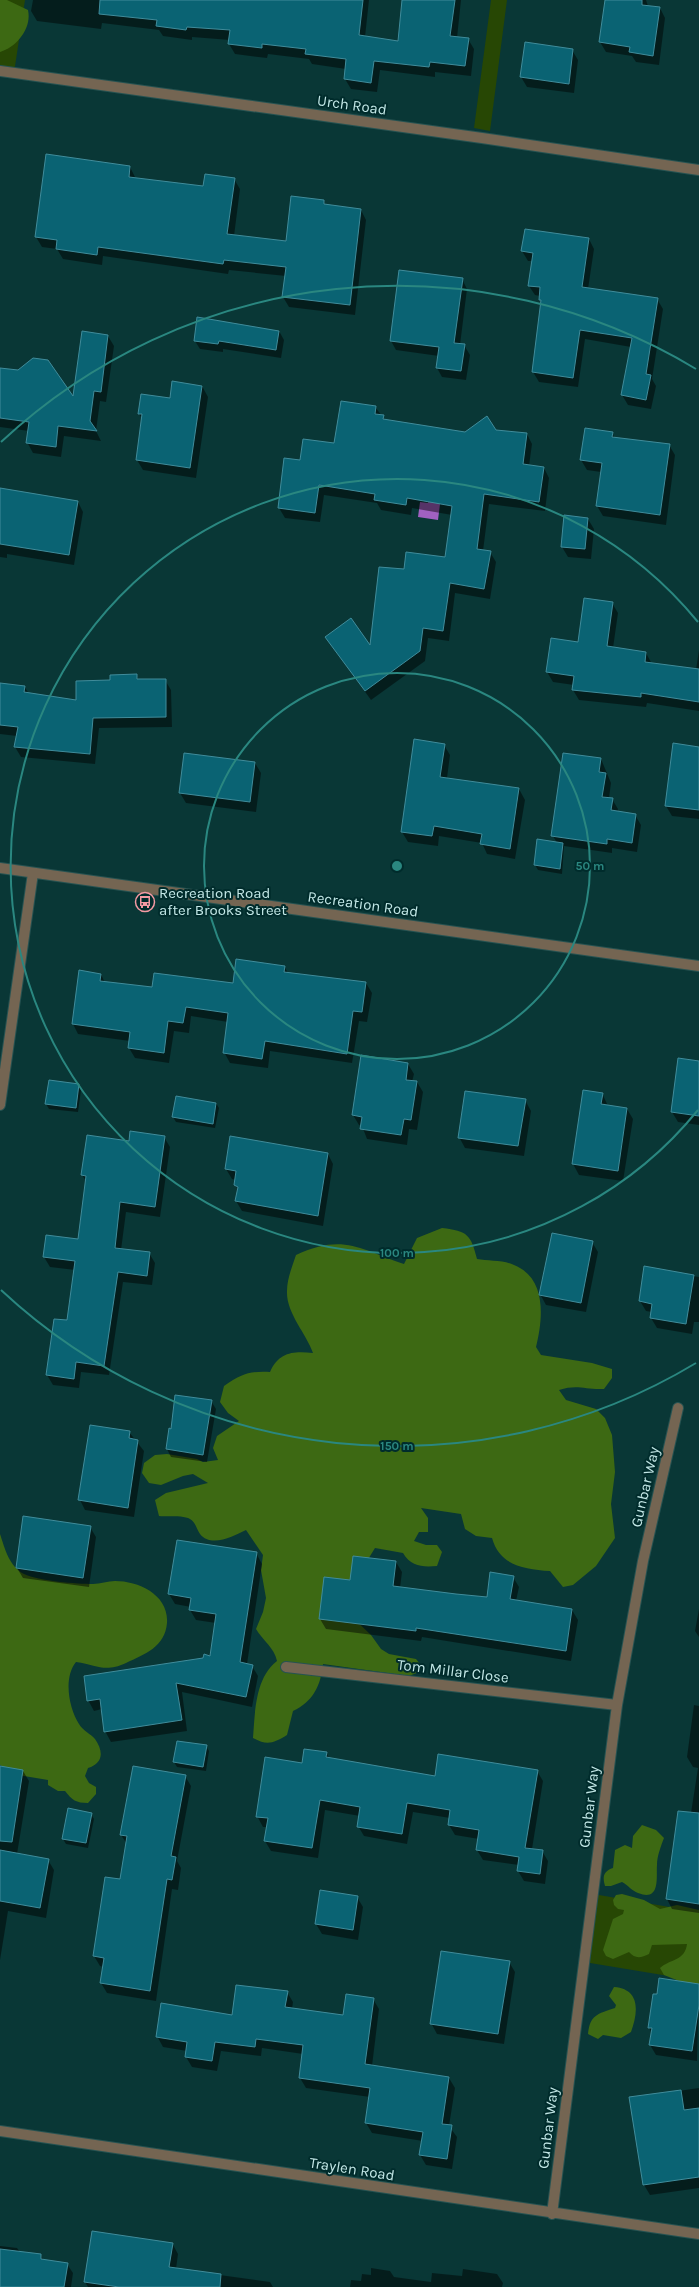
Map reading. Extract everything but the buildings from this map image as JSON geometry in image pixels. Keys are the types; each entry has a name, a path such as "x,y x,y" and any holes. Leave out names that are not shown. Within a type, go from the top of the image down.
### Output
{"street":[{"name":"Urch Road","path":"0,71 489,139 699,170"},
{"name":"Recreation Road","path":"0,868 699,966"},
{"path":"0,1105 33,872"},
{"name":"Gunbar Way","path":"552,2214 617,1705 644,1560 678,1408"},
{"name":"Tom Millar Close","path":"286,1667 617,1705"},
{"name":"Traylen Road","path":"0,2131 552,2214 699,2234"}],"green space":[{"path":"0,0 25,0 14,73 0,71"},
{"path":"0,0 7,0 28,10 29,17 22,36 12,46 0,52"},
{"path":"491,0 507,0 490,131 474,128"},
{"path":"442,1228 458,1231 467,1236 473,1244 477,1259 510,1263 525,1271 532,1279 540,1300 540,1324 536,1347 541,1355 592,1363 612,1369 612,1378 604,1389 571,1387 559,1390 566,1400 596,1409 605,1418 612,1435 615,1472 611,1504 615,1538 596,1566 573,1585 563,1587 550,1571 522,1567 507,1560 501,1555 492,1538 476,1536 465,1529 461,1514 421,1508 428,1518 428,1532 419,1532 414,1541 426,1545 437,1545 442,1552 437,1566 414,1564 406,1558 403,1553 375,1548 359,1574 341,1584 349,1614 371,1635 381,1649 389,1654 416,1659 421,1665 419,1672 409,1676 323,1664 318,1686 315,1692 306,1703 293,1711 287,1735 274,1742 262,1742 253,1738 254,1717 260,1686 270,1668 277,1661 271,1648 256,1629 263,1612 266,1598 261,1570 263,1555 246,1530 223,1540 210,1540 200,1534 195,1524 190,1519 159,1516 155,1500 166,1493 208,1483 193,1474 183,1476 161,1485 149,1483 142,1473 144,1463 155,1455 167,1454 197,1459 203,1462 218,1460 213,1448 217,1436 239,1421 228,1413 220,1402 224,1386 246,1374 270,1372 278,1360 287,1354 299,1352 313,1353 293,1315 288,1299 288,1282 296,1255 312,1248 339,1244 363,1249 404,1264 417,1238"},
{"path":"0,1534 11,1562 24,1574 39,1579 68,1583 93,1584 115,1581 134,1584 143,1587 158,1597 166,1613 167,1623 162,1638 153,1649 147,1653 118,1666 106,1668 76,1662 72,1669 69,1693 72,1710 81,1726 95,1739 101,1753 97,1763 88,1768 85,1776 89,1783 96,1787 96,1794 88,1803 77,1802 65,1791 58,1791 48,1785 48,1780 18,1775 0,1765"},
{"path":"642,1825 656,1830 664,1838 659,1851 657,1882 654,1891 651,1894 645,1895 634,1891 622,1882 611,1886 605,1886 604,1874 613,1868 615,1850 625,1845 632,1848 633,1836"},
{"path":"593,1894 699,1912 699,1981 584,1962"},
{"path":"622,1894 644,1900 660,1909 677,1905 699,1910 699,1989 664,1975 660,1968 680,1957 686,1950 687,1944 652,1945 649,1954 641,1957 636,1957 629,1952 613,1959 606,1956 603,1950 613,1919 623,1914 624,1910 618,1909 614,1905 613,1900 616,1895"},
{"path":"614,1987 629,1992 633,1997 636,2010 631,2032 621,2038 603,2035 598,2039 588,2034 589,2028 596,2016 615,2008 616,2005 609,1996"}],"shaded area":[{"path":"432,478 443,480 438,520 418,517 420,502 428,503"}],"place":[{"name":"Recreation Road after Brooks Street","path":"145,902"}]}
